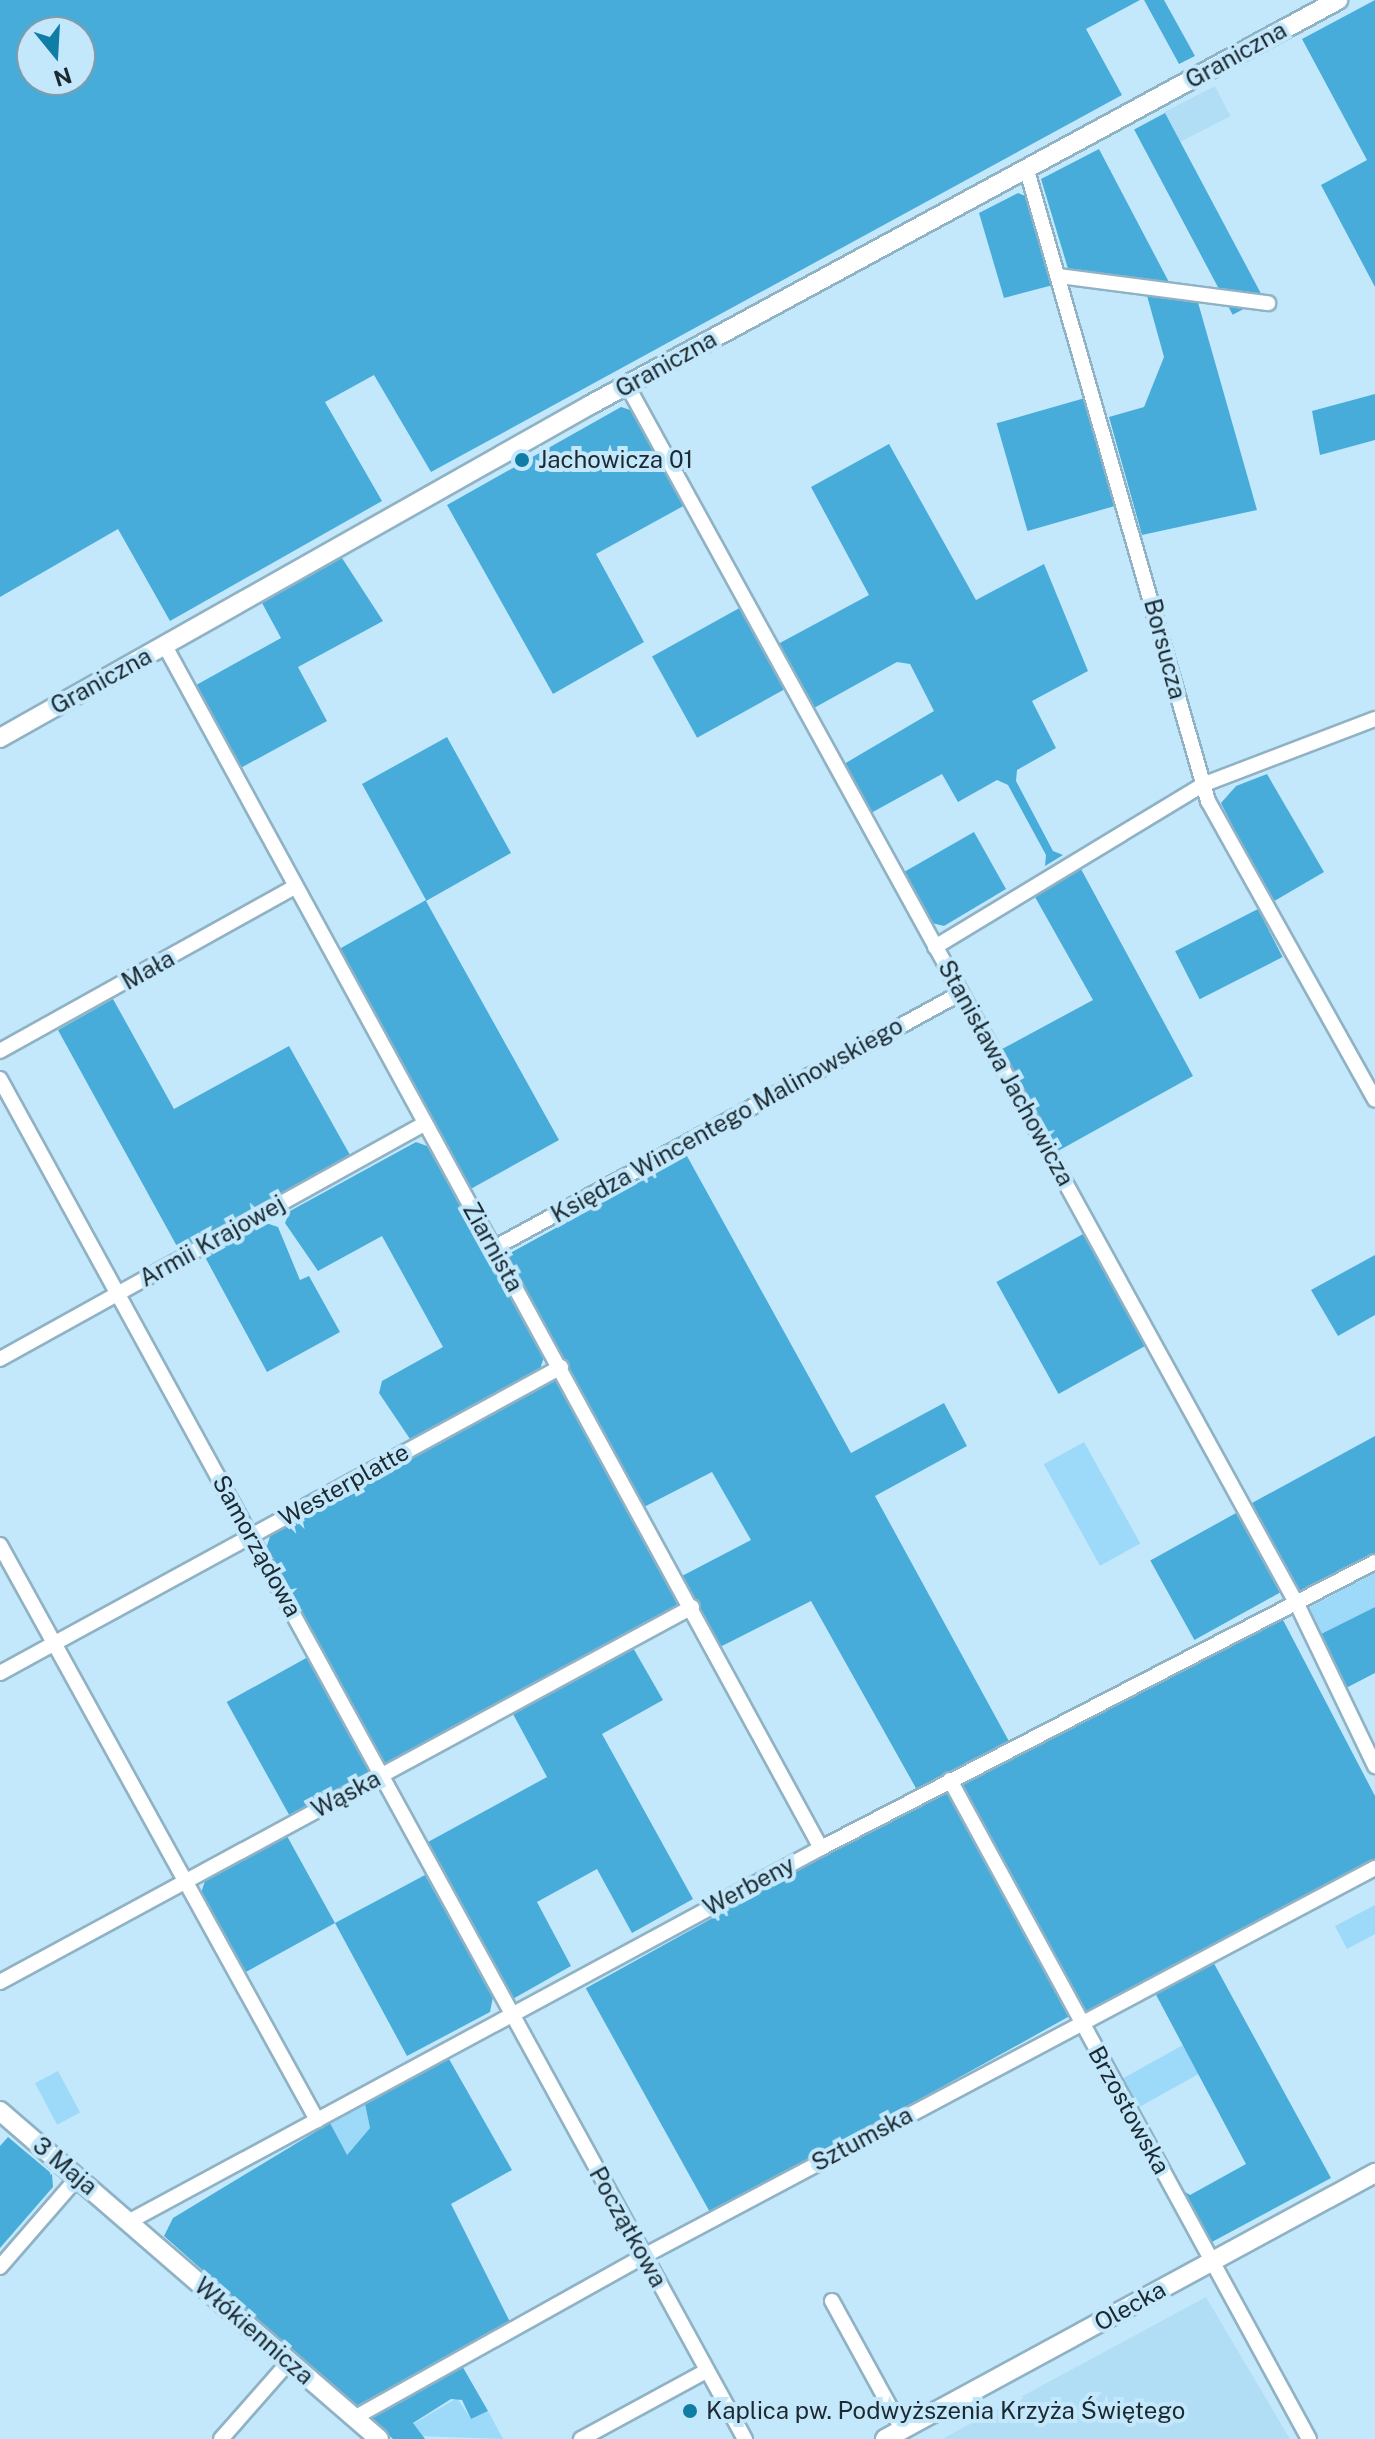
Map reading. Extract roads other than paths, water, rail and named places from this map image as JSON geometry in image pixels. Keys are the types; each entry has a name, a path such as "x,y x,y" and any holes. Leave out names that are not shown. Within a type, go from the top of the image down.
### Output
{"street":[{"name":"Graniczna","path":"0,738 627,385 1338,0"},
{"name":"Borsucza","path":"1026,167 1202,785 1375,1100"},
{"path":"1059,276 1268,303"},
{"name":"Stanisława Jachowicza","path":"627,385 1297,1604 1375,1766"},
{"name":"Ziarnista","path":"165,646 821,1848"},
{"path":"935,947 1202,785 1375,719"},
{"name":"Mała","path":"0,1051 295,887"},
{"name":"Księdza Wincentego Malinowskiego","path":"494,1248 961,993"},
{"name":"Samorządowa","path":"0,1079 512,2015"},
{"name":"Armii Krajowej","path":"0,1359 425,1123"},
{"name":"Westerplatte","path":"0,1673 561,1367"},
{"path":"0,1545 317,2120"},
{"name":"Werbeny","path":"130,2221 821,1848 1375,1562"},
{"name":"Wąska","path":"0,1982 692,1607"},
{"name":"Brzostowska","path":"950,1780 1309,2439"},
{"name":"Sztumska","path":"354,2418 644,2256 1081,2021 1375,1868"},
{"name":"Początkowa","path":"512,2015 745,2439"},
{"name":"3 Maja","path":"0,2111 130,2221"},
{"name":"Olecka","path":"885,2439 1375,2173"},
{"path":"0,2267 78,2177"},
{"name":"Włókiennicza","path":"130,2221 379,2439"},
{"path":"832,2301 902,2429"},
{"path":"221,2439 289,2362"},
{"path":"581,2439 706,2371"}],"place":[{"name":"Jachowicza 01","path":"522,460"},
{"name":"Kaplica pw. Podwyższenia Krzyża Świętego","path":"690,2411"}]}
